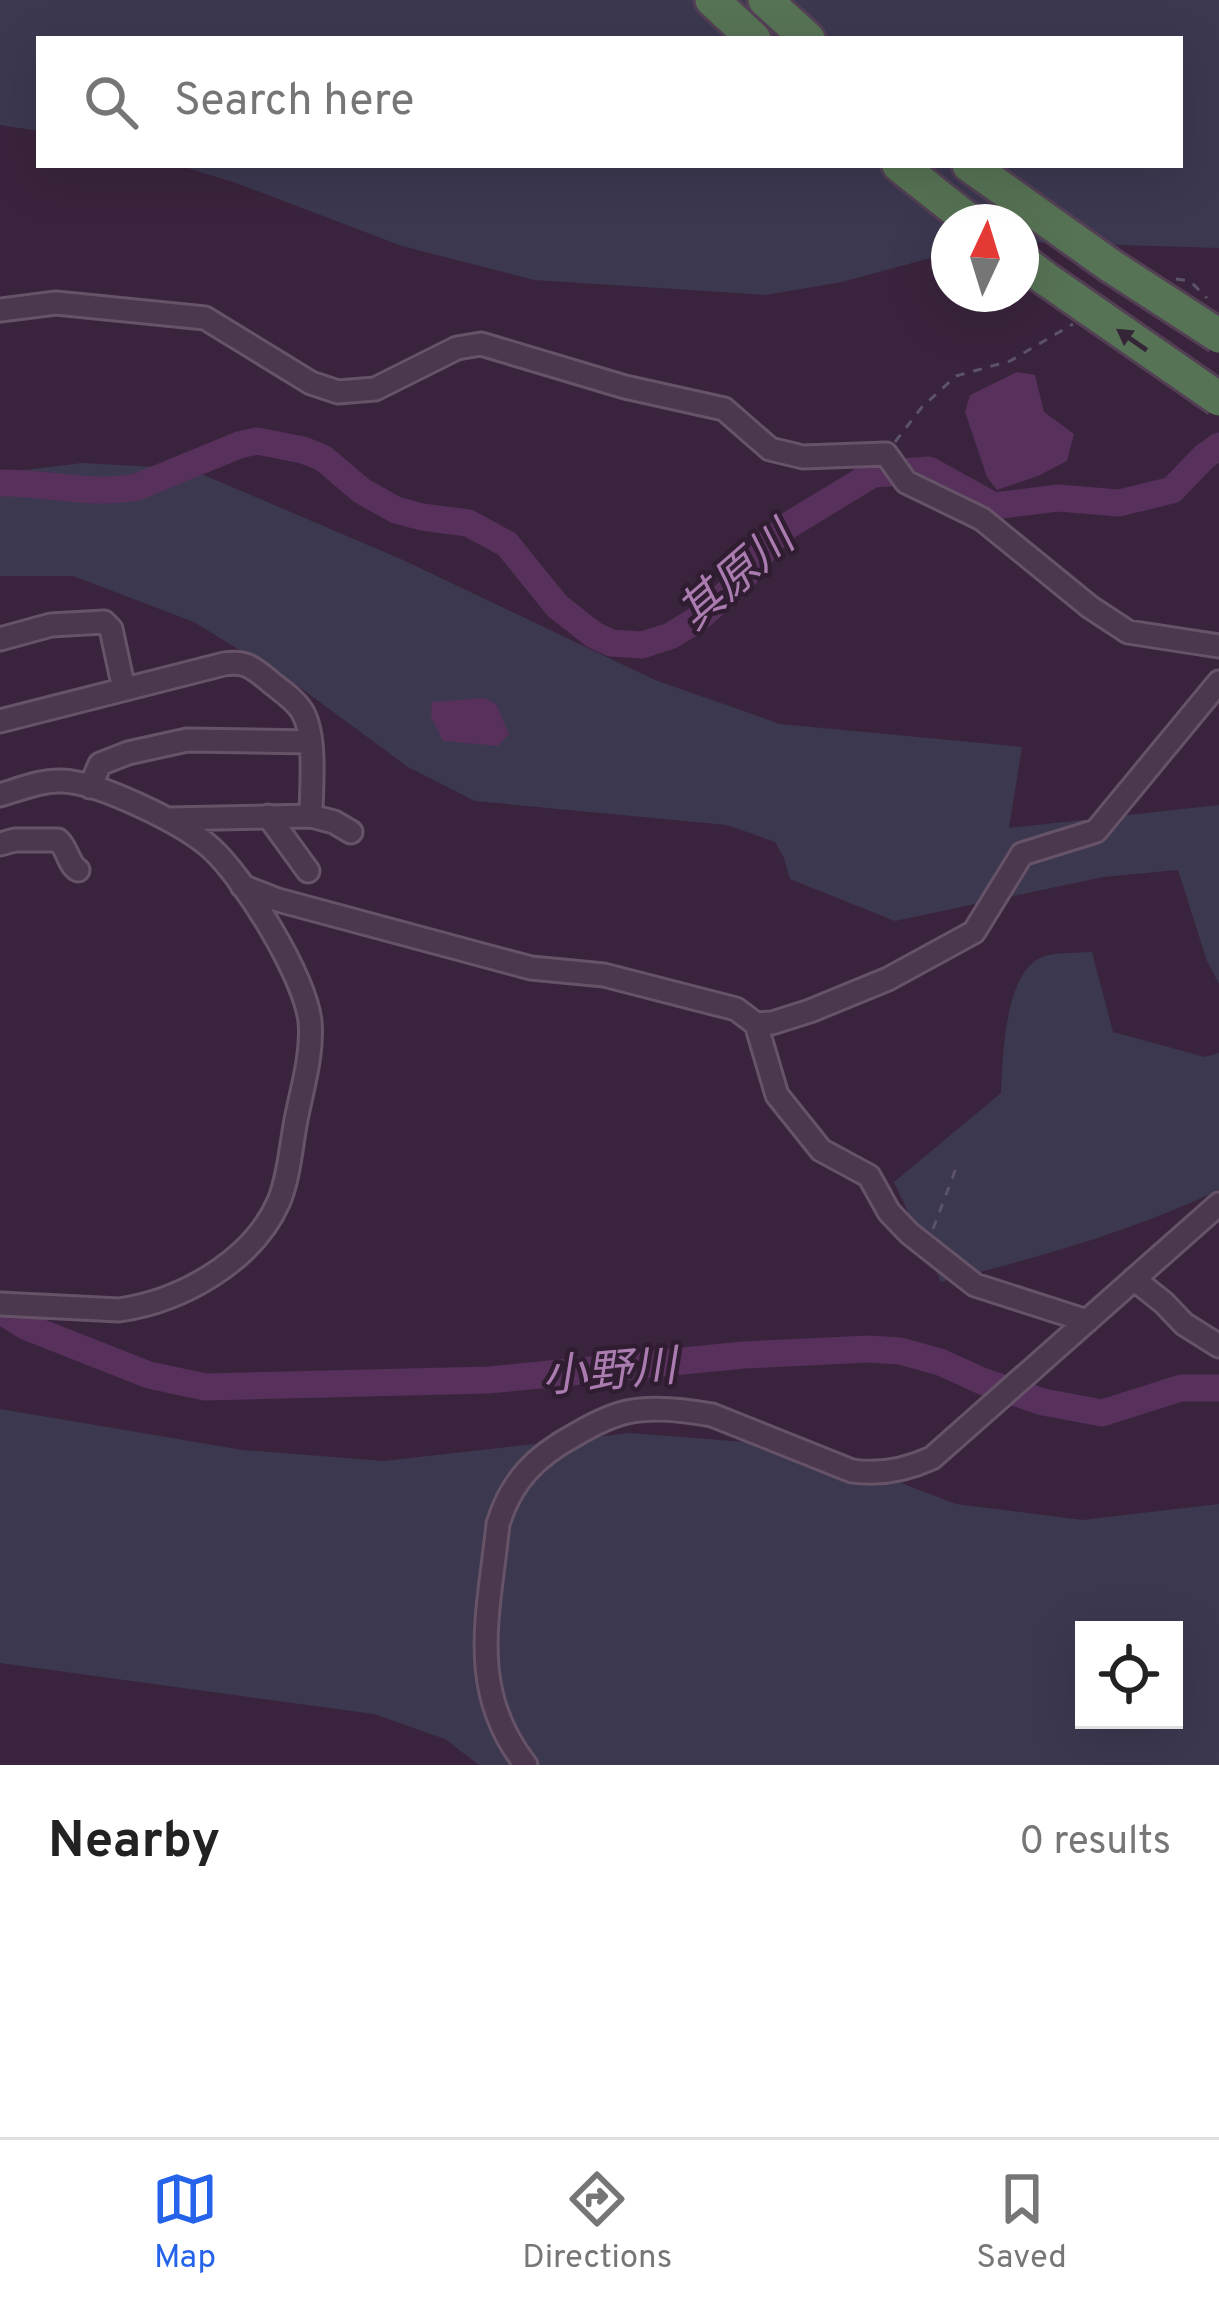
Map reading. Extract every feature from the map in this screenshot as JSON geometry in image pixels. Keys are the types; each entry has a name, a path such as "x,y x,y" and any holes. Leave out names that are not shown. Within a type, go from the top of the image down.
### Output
{"highway":[{"path":"712,0 751,36"},
{"path":"765,0 805,36"},
{"path":"903,168 948,204"},
{"path":"973,168 1219,336"},
{"path":"1039,274 1219,399"}],"street":[{"path":"0,310 56,303 205,318 311,383 338,392 375,389 457,348 481,344 625,387 724,410 770,449 803,457 886,454 906,482 982,519 1090,607 1129,632 1219,646"},
{"path":"0,640 51,625 104,622 111,629 124,689"},
{"path":"0,721 242,662 305,716 311,816"},
{"path":"756,1024 810,1011 888,979 974,932 1022,854 1096,831 1219,682"},
{"path":"90,787 100,764 187,740 310,742"},
{"path":"0,795 60,780 90,787 166,819 212,849 284,950 299,980 310,1022 308,1064 280,1198 260,1236 245,1251 196,1283 138,1307 0,1304"},
{"path":"166,819 311,816 351,832"},
{"path":"268,817 308,872"},
{"path":"0,844 58,840 78,870"},
{"path":"242,886 278,900 531,968 604,975 736,1009 756,1024 777,1095 821,1150 869,1176 889,1212 926,1247 975,1285 1087,1321"},
{"path":"526,1765 510,1745 492,1702 484,1656 504,1504 529,1467 553,1447 624,1412 650,1409 712,1415 851,1471 895,1471 918,1464 932,1458 1219,1204"},
{"path":"1134,1279 1184,1324 1219,1346"}],"path":[{"path":"1174,278 1190,281 1209,301"},
{"path":"886,454 922,406 956,376 1010,361 1082,317"},
{"path":"926,1247 958,1163"}],"shaded area":[{"path":"0,0 1219,0 1219,248 1039,243 1039,204 931,204 931,258 842,282 766,295 534,280 402,246 188,168 1183,168 1183,36 36,36 36,131 0,125"},
{"path":"1017,372 1035,375 1044,412 1074,434 1067,461 997,490 987,477 965,412 970,395"},
{"path":"82,463 190,469 403,560 655,680 780,724 1022,747 1009,828 1219,805 1219,984 1178,870 1103,877 895,921 790,879 775,842 727,825 475,801 408,767 298,686 194,622 73,576 0,576 0,473"},
{"path":"484,698 496,704 509,734 498,746 443,741 431,717 432,702"},
{"path":"1092,952 1113,1032 1205,1057 1219,1053 1219,1190 1082,1243 941,1282 894,1182 1001,1093 1008,1015 1021,977 1031,964 1050,955"},
{"path":"0,1409 243,1450 384,1461 630,1433 807,1447 956,1504 1082,1520 1219,1504 1219,1765 479,1765 445,1739 374,1714 0,1663"}],"waterway":[{"name":"其原川","path":"0,483 120,489 137,487 257,441 303,450 323,458 362,491 396,510 468,523 507,544 557,606 594,635 611,643 642,645 695,621 740,582 789,525 873,474 929,470 994,506 1058,498 1119,503 1172,490 1219,446"},
{"name":"小野川","path":"0,1310 27,1327 149,1375 205,1387 489,1380 744,1355 869,1349 900,1351 1043,1402 1102,1413 1181,1388 1219,1388"}]}
